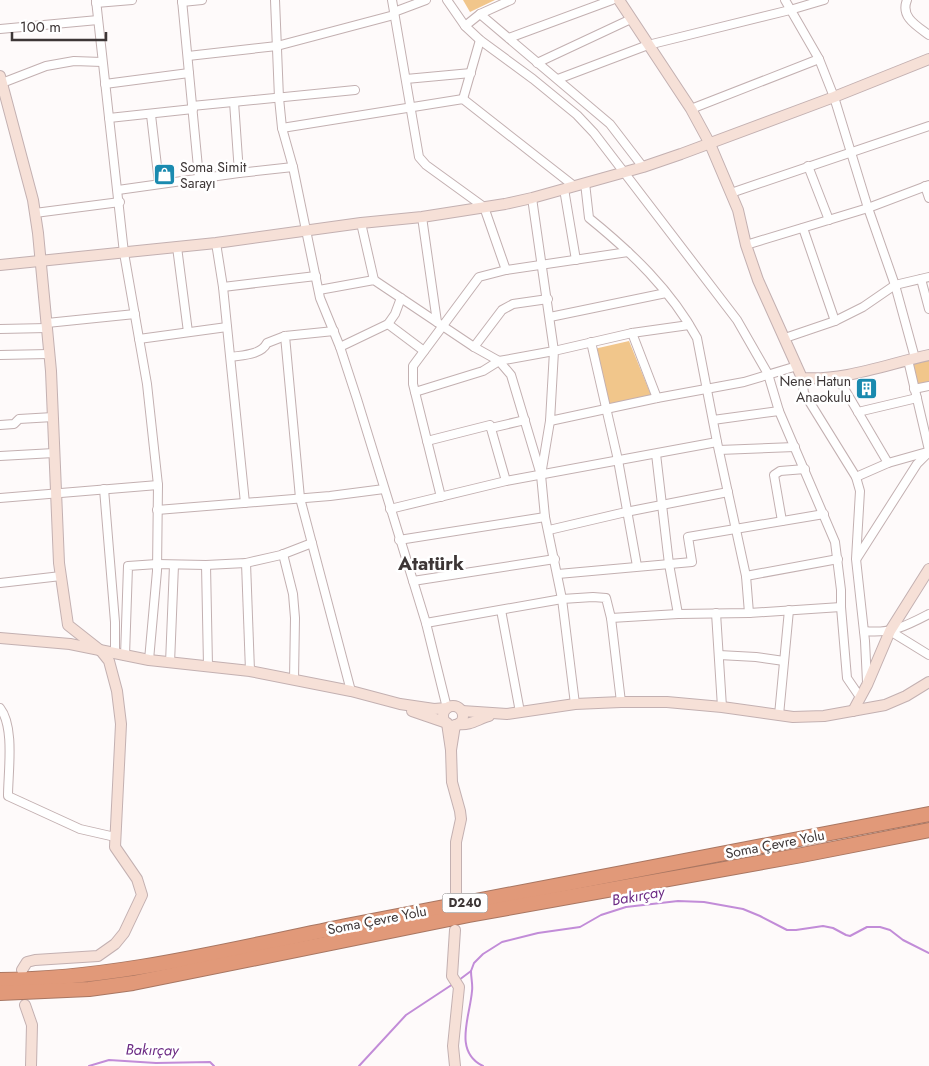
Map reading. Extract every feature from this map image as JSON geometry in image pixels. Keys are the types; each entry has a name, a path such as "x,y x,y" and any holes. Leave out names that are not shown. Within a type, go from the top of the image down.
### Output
{"highway":[{"name":"Soma Çevre Yolu","path":"0,980 87,976 132,970 328,930 929,814"},
{"name":"Soma Çevre Yolu","path":"0,993 89,989 133,983 469,915 802,855 929,830"}],"street":[{"path":"132,0 96,1 120,202 124,253 149,394 158,484 157,564 150,660"},
{"path":"199,178 182,1 202,0"},
{"path":"275,0 282,128 293,167 319,290 340,347 426,623 447,708 444,714 453,724"},
{"path":"392,0 419,157 426,165 484,207 506,270"},
{"path":"188,56 277,46 394,14 426,0"},
{"path":"446,0 465,26 480,40 534,79 578,115 594,133 737,320 768,374 779,410 835,542 847,678 860,697"},
{"path":"465,26 480,14 511,0"},
{"path":"509,38 612,0"},
{"path":"619,0 691,109 710,144 738,210 746,245 758,280 802,378 804,393 856,476 860,491 856,559 864,631 867,685"},
{"path":"785,0 819,59 834,97 894,286 911,359 914,389 929,451"},
{"path":"558,79 648,45 824,0"},
{"path":"907,0 905,10 908,18 929,35"},
{"path":"480,14 610,124 642,167"},
{"path":"537,63 631,19"},
{"path":"0,29 98,20"},
{"path":"463,99 480,40"},
{"path":"691,109 819,59"},
{"path":"0,265 216,243 305,230 422,217 532,198 642,167 710,144 929,59"},
{"path":"22,970 28,962 35,960 98,956 115,944 124,933 142,895 137,879 115,847 121,724 117,692 108,661 101,651 68,625 61,576 47,325 35,213 1,80 46,66 74,61 102,62"},
{"path":"105,84 189,73"},
{"path":"406,79 471,73"},
{"path":"109,118 151,115 192,107 355,90"},
{"path":"282,128 463,99 569,188 576,260"},
{"path":"234,102 239,173"},
{"path":"151,115 159,183"},
{"path":"731,193 929,126"},
{"path":"808,166 829,220"},
{"path":"118,190 159,183 293,167"},
{"path":"585,183 589,218 617,241 666,292 697,338 746,576 748,613"},
{"path":"746,245 868,208 927,185 929,198"},
{"path":"532,198 554,351 550,421 541,475"},
{"path":"35,213 120,202"},
{"path":"422,217 440,324"},
{"path":"361,223 374,280 474,347 499,361 512,375 541,475 545,517 562,600 575,704"},
{"path":"803,228 835,321"},
{"path":"216,243 231,357 245,503"},
{"path":"177,247 188,332"},
{"path":"441,497 412,384 414,366 440,324 479,277 506,270 628,252"},
{"path":"223,287 316,276"},
{"path":"785,338 835,321 863,307 894,286 925,278 929,309"},
{"path":"319,290 374,280"},
{"path":"550,317 666,292"},
{"path":"340,347 388,324 395,314 401,298"},
{"path":"474,347 502,310 513,304 548,299"},
{"path":"0,329 134,314"},
{"path":"388,324 424,351"},
{"path":"415,392 483,371 499,361 554,351 632,333 690,325"},
{"path":"139,339 227,327"},
{"path":"231,357 260,352 267,343 284,336 334,331"},
{"path":"632,333 656,398"},
{"path":"284,336 300,498 351,691"},
{"path":"591,342 618,460 637,566"},
{"path":"0,355 49,354"},
{"path":"802,378 838,378 929,355"},
{"path":"550,421 656,398 744,382 797,366"},
{"path":"838,378 888,463"},
{"path":"914,389 929,386"},
{"path":"858,412 917,398"},
{"path":"714,420 779,410"},
{"path":"0,425 14,424 19,419 53,417"},
{"path":"491,428 526,420"},
{"path":"427,441 490,424 506,481"},
{"path":"390,509 506,481 717,442"},
{"path":"719,450 795,447"},
{"path":"856,476 888,463 929,451"},
{"path":"856,559 917,464 929,451"},
{"path":"0,456 54,453"},
{"path":"656,454 669,564 678,614"},
{"path":"782,521 774,475 780,471 805,469"},
{"path":"0,498 158,484"},
{"path":"104,489 115,622 120,655"},
{"path":"157,510 384,489"},
{"path":"549,530 626,512 728,492"},
{"path":"558,574 692,562 688,537 824,514"},
{"path":"399,540 545,517"},
{"path":"120,655 128,566 157,564 206,566 246,563 283,554 312,543"},
{"path":"283,554 293,594 295,618 294,680"},
{"path":"746,576 838,559"},
{"path":"413,581 555,560"},
{"path":"246,563 250,671"},
{"path":"170,662 174,565"},
{"path":"206,566 208,666"},
{"path":"853,711 867,685 890,631 929,569"},
{"path":"0,583 61,576"},
{"path":"426,623 562,600 592,597 606,598 611,618 622,702"},
{"path":"611,618 678,614 748,613 841,607"},
{"path":"501,610 520,712"},
{"path":"779,715 789,610"},
{"path":"716,613 722,707"},
{"path":"864,631 878,633 890,631 906,626 929,614"},
{"path":"890,631 929,655"},
{"path":"0,638 70,644 150,660 250,671 351,691 400,704 434,709 457,707 462,711 495,714 575,704 668,702 793,717 824,716 885,705 906,696 929,682"},
{"path":"719,655 784,661"},
{"path":"400,704 409,710 453,724 471,724 495,714"},
{"path":"0,708 4,712 8,725 8,796 80,829 115,837"},
{"path":"456,901 456,838 461,819 455,792 450,750 453,724 463,717 462,711"},
{"path":"455,930 452,976 459,987 453,1046 455,1066"},
{"path":"25,1005 32,1025 31,1066"}],"shaded area":[{"path":"463,0 495,0 470,12"},
{"path":"629,341 651,395 609,404 594,349"},
{"path":"929,357 929,383 917,385 913,361"}],"waterway":[{"name":"Bakırçay","path":"459,980 471,971 474,963 483,954 502,942 538,933 580,927 601,915 626,907 678,901 704,902 743,909 787,930 823,926 833,928 850,936 867,927 880,927 890,930 903,940 929,953"},
{"path":"471,971 472,989 466,1043 468,1052 474,1060 483,1066"},
{"name":"Bakırçay","path":"359,1066 406,1015 453,984"},
{"name":"Bakırçay","path":"89,1066 109,1060 156,1063 210,1062 214,1066"}],"place":[{"name":"Soma Simit Sarayı","path":"164,175"},
{"name":"Nene Hatun Anaokulu","path":"867,389"}],"district":[{"name":"Atatürk","path":"431,563"}]}
